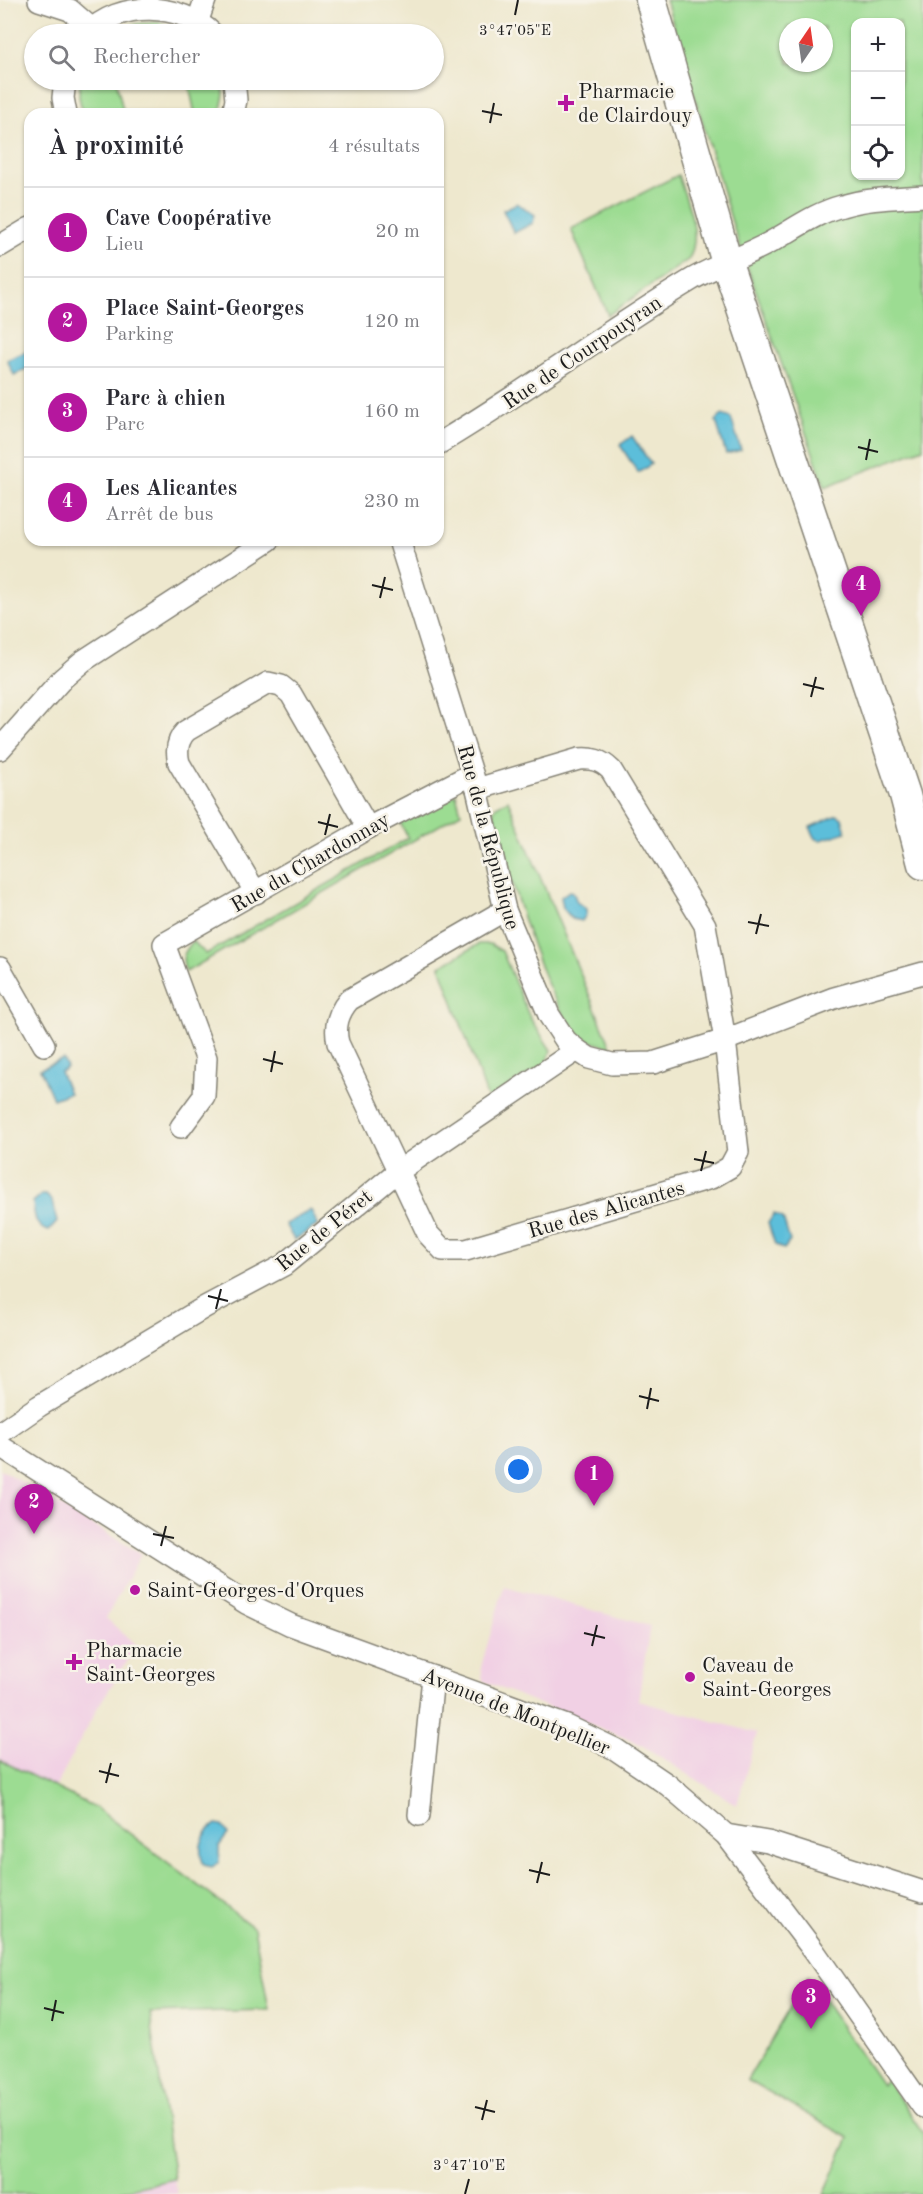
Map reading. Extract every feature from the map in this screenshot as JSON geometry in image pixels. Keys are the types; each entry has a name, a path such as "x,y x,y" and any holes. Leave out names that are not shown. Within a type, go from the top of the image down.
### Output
{"street":[{"path":"39,0 70,10 83,24"},
{"path":"205,0 205,24"},
{"path":"651,0 727,263 905,795 923,864"},
{"path":"100,24 109,17 129,10 151,7 174,11 199,24"},
{"path":"64,90 65,108"},
{"path":"234,108 235,90"},
{"name":"Rue de Courpouyran","path":"444,440 501,406 683,285 839,206 864,200 923,196"},
{"path":"0,246 24,232"},
{"path":"0,749 62,679 82,661 260,546"},
{"name":"Rue de la République","path":"401,546 475,781 505,910 549,1015 566,1041 577,1050 589,1058 633,1065 653,1063 725,1040 834,998 923,973"},
{"path":"256,893 179,763 177,753 181,736 186,731 268,683 281,686 291,694 368,828"},
{"name":"Rue des Alicantes","path":"475,781 590,758 603,763 611,770 705,925 725,1040 738,1152 730,1167 711,1178 456,1252 443,1250 435,1243 397,1172 338,1043 336,1033 341,1008 358,994 505,910"},
{"name":"Rue du Chardonnay","path":"181,1126 204,1095 206,1058 164,944 368,828 475,781"},
{"path":"0,968 44,1045"},
{"name":"Rue de Péret","path":"0,1432 39,1406 205,1307 284,1265 397,1172 577,1050"},
{"name":"Avenue de Montpellier","path":"0,1446 246,1603 291,1625 567,1726 615,1749 668,1785 726,1835 814,1951 923,2107"},
{"path":"419,1815 433,1677"},
{"path":"726,1835 768,1842 923,1892"}],"shaded area":[{"path":"0,1469 141,1554 106,1618 137,1646 99,1705 55,1788 0,1760"},
{"path":"504,1586 650,1626 638,1701 757,1733 737,1805 640,1744 483,1681 481,1667"},
{"path":"174,2179 177,2194 108,2194"}],"green space":[{"path":"666,0 923,0 923,448 825,487 734,229"},
{"path":"158,22 164,24 133,24"},
{"path":"79,90 118,90 123,108 82,108"},
{"path":"190,90 223,90 221,108 194,108"},
{"path":"678,175 694,228 693,249 689,259 608,315 571,229"},
{"path":"456,794 461,813 186,972 183,963 184,955 193,941 206,954 408,838 400,822"},
{"path":"508,800 611,1047 584,1038 567,1021 540,966 516,896 493,811 496,806"},
{"path":"479,944 490,944 502,951 530,1018 551,1050 547,1063 488,1099 440,966"},
{"path":"0,1760 96,1808 254,1928 269,2010 150,2013 174,2179 108,2194 0,2194"},
{"path":"808,1977 882,2085 886,2079 923,2133 923,2194 824,2194 849,2138 747,2080"}],"water":[{"path":"517,203 535,215 533,223 514,233 503,210"},
{"path":"24,353 24,370 14,375 7,360"},
{"path":"722,415 731,418 741,450 726,454 716,421"},
{"path":"632,436 651,464 638,473 620,445"},
{"path":"837,815 842,818 846,832 821,840 816,839 810,827"},
{"path":"569,891 573,892 577,902 586,909 586,915 582,921 572,919 563,908 561,897"},
{"path":"63,1059 67,1068 60,1072 69,1093 53,1099 40,1069"},
{"path":"41,1195 46,1195 52,1201 57,1222 49,1231 44,1230 38,1224 35,1216 33,1202"},
{"path":"311,1210 318,1225 294,1240 285,1224"},
{"path":"774,1214 783,1218 790,1241 784,1249 775,1245 768,1223"},
{"path":"216,1824 222,1825 228,1834 219,1846 219,1862 212,1867 204,1865 201,1848 207,1832"}],"place":[{"name":"Pharmacie de Clairdouy","path":"566,103"},
{"name":"Les Alicantes","path":"861,616"},
{"name":"Cave Coopérative","path":"594,1506"},
{"name":"Place Saint-Georges","path":"34,1534"},
{"name":"Saint-Georges-d'Orques","path":"135,1590"},
{"name":"Pharmacie Saint-Georges","path":"74,1662"},
{"name":"Caveau de Saint-Georges","path":"690,1677"},
{"name":"Parc à chien","path":"811,2029"}]}
